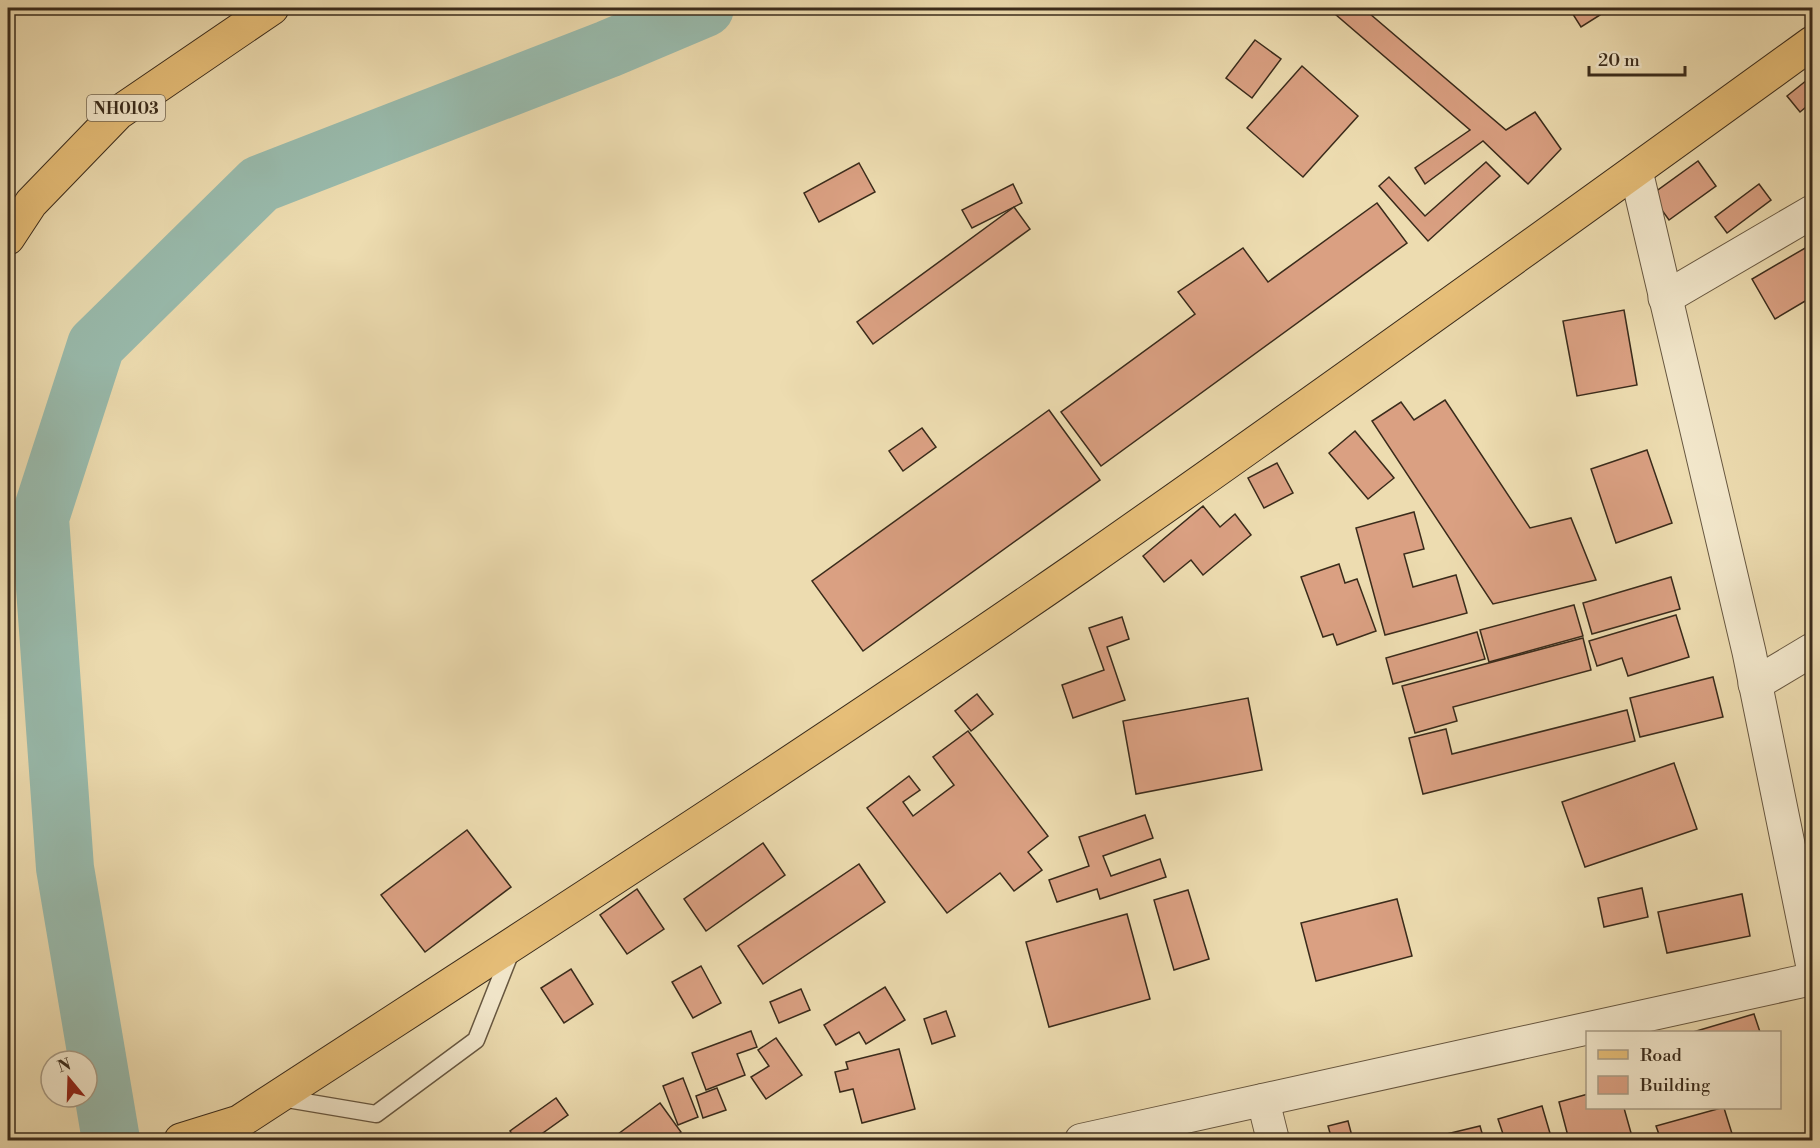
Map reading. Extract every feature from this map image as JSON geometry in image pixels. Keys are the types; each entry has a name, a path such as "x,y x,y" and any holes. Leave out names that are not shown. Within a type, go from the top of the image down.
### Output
{"main road":[{"name":"NH0103","path":"8,238 31,204 118,113 272,8"},
{"path":"181,1140 239,1131 278,1097 785,765 1077,567 1636,171 1812,43"}],"street":[{"path":"1636,171 1755,684 1812,962"},
{"path":"1665,298 1812,212"},
{"path":"1755,684 1812,650"},
{"path":"1081,1140 1812,979"},
{"path":"1263,1100 1273,1140"}],"lane":[{"path":"278,1097 376,1114 477,1040 515,942"}],"building":[{"path":"1328,8 1363,8 1506,130 1535,112 1561,149 1528,184 1483,141 1425,184 1415,168 1470,130"},
{"path":"1569,8 1595,8 1600,15 1581,27"},
{"path":"1255,40 1281,59 1252,98 1226,78"},
{"path":"1302,66 1358,116 1303,177 1247,128"},
{"path":"1812,76 1812,102 1800,112 1787,96"},
{"path":"1698,161 1716,186 1669,220 1651,195"},
{"path":"1486,162 1500,176 1428,241 1379,186 1389,177 1425,216"},
{"path":"859,163 875,192 819,222 804,193"},
{"path":"1013,184 1022,203 972,228 962,210"},
{"path":"1759,184 1771,200 1727,233 1715,217"},
{"path":"1377,203 1407,243 1101,466 1061,412 1195,314 1178,292 1243,248 1268,282"},
{"path":"1014,207 1030,229 873,344 857,322"},
{"path":"1812,244 1812,297 1775,319 1752,279"},
{"path":"1624,310 1637,385 1577,396 1563,321"},
{"path":"1445,400 1530,528 1571,518 1596,580 1493,604 1372,421 1401,402 1414,420"},
{"path":"1049,410 1100,480 863,651 812,581"},
{"path":"922,428 936,447 903,471 889,451"},
{"path":"1355,431 1394,478 1368,499 1329,453"},
{"path":"1647,450 1672,523 1616,543 1591,469"},
{"path":"1277,463 1293,493 1264,508 1248,478"},
{"path":"1203,506 1220,527 1235,514 1251,535 1203,575 1191,560 1164,582 1143,556"},
{"path":"1414,512 1424,549 1404,554 1413,587 1456,575 1467,613 1385,635 1356,528"},
{"path":"1339,564 1345,583 1357,579 1376,631 1337,645 1333,634 1323,637 1301,577"},
{"path":"1671,577 1680,609 1592,634 1583,603"},
{"path":"1574,605 1583,636 1489,662 1480,630"},
{"path":"1676,615 1689,657 1628,676 1622,658 1597,666 1589,641"},
{"path":"1122,617 1129,639 1107,647 1125,700 1073,718 1062,685 1104,670 1089,628"},
{"path":"1477,632 1485,659 1393,684 1386,658"},
{"path":"1583,638 1591,670 1453,707 1457,721 1415,733 1402,686"},
{"path":"1713,677 1723,717 1640,737 1630,698"},
{"path":"977,694 993,714 971,731 955,711"},
{"path":"1248,698 1262,770 1136,794 1123,721"},
{"path":"1627,710 1635,741 1423,794 1409,738 1446,729 1452,754"},
{"path":"968,731 1048,836 1028,852 1042,870 1014,891 1000,873 947,913 867,808 909,776 920,790 903,802 913,816 954,785 933,757"},
{"path":"1674,763 1697,829 1585,867 1562,802"},
{"path":"1145,815 1153,838 1103,856 1111,876 1160,859 1166,877 1100,899 1097,889 1057,902 1049,880 1089,866 1079,837"},
{"path":"467,830 511,887 425,952 381,895"},
{"path":"763,843 785,875 706,931 684,899"},
{"path":"859,864 885,902 763,984 738,946"},
{"path":"1642,888 1648,917 1604,927 1598,898"},
{"path":"637,889 664,929 627,954 600,915"},
{"path":"1188,890 1209,959 1174,970 1154,900"},
{"path":"1742,894 1750,936 1667,953 1658,912"},
{"path":"1397,899 1412,956 1316,981 1301,923"},
{"path":"1127,914 1150,999 1049,1027 1026,942"},
{"path":"701,966 721,1003 693,1018 672,982"},
{"path":"571,969 593,1004 564,1023 541,988"},
{"path":"885,987 905,1020 866,1044 859,1032 836,1045 824,1025"},
{"path":"801,989 810,1010 779,1023 770,1002"},
{"path":"946,1011 955,1036 932,1044 924,1019"},
{"path":"1754,1014 1760,1031 1696,1031"},
{"path":"751,1031 757,1047 737,1054 745,1075 706,1090 692,1053"},
{"path":"776,1038 802,1075 766,1099 751,1077 769,1066 758,1050"},
{"path":"899,1049 915,1109 862,1123 853,1089 840,1092 835,1072 848,1069 846,1062"},
{"path":"683,1078 698,1117 678,1125 663,1086"},
{"path":"717,1088 726,1110 703,1118 696,1096"},
{"path":"1586,1095 1586,1109 1624,1109 1633,1140 1569,1140 1559,1102"},
{"path":"556,1098 568,1115 533,1140 516,1140 510,1131"},
{"path":"660,1103 681,1132 670,1140 610,1140"},
{"path":"1542,1106 1552,1140 1505,1140 1498,1119"},
{"path":"1724,1109 1734,1140 1661,1140 1656,1126"},
{"path":"1348,1121 1353,1140 1332,1140 1328,1126"},
{"path":"1480,1126 1484,1140 1439,1140 1438,1136"}],"waterway":[{"path":"111,1140 65,868 40,518 96,345 260,184 608,49 705,8"}]}
